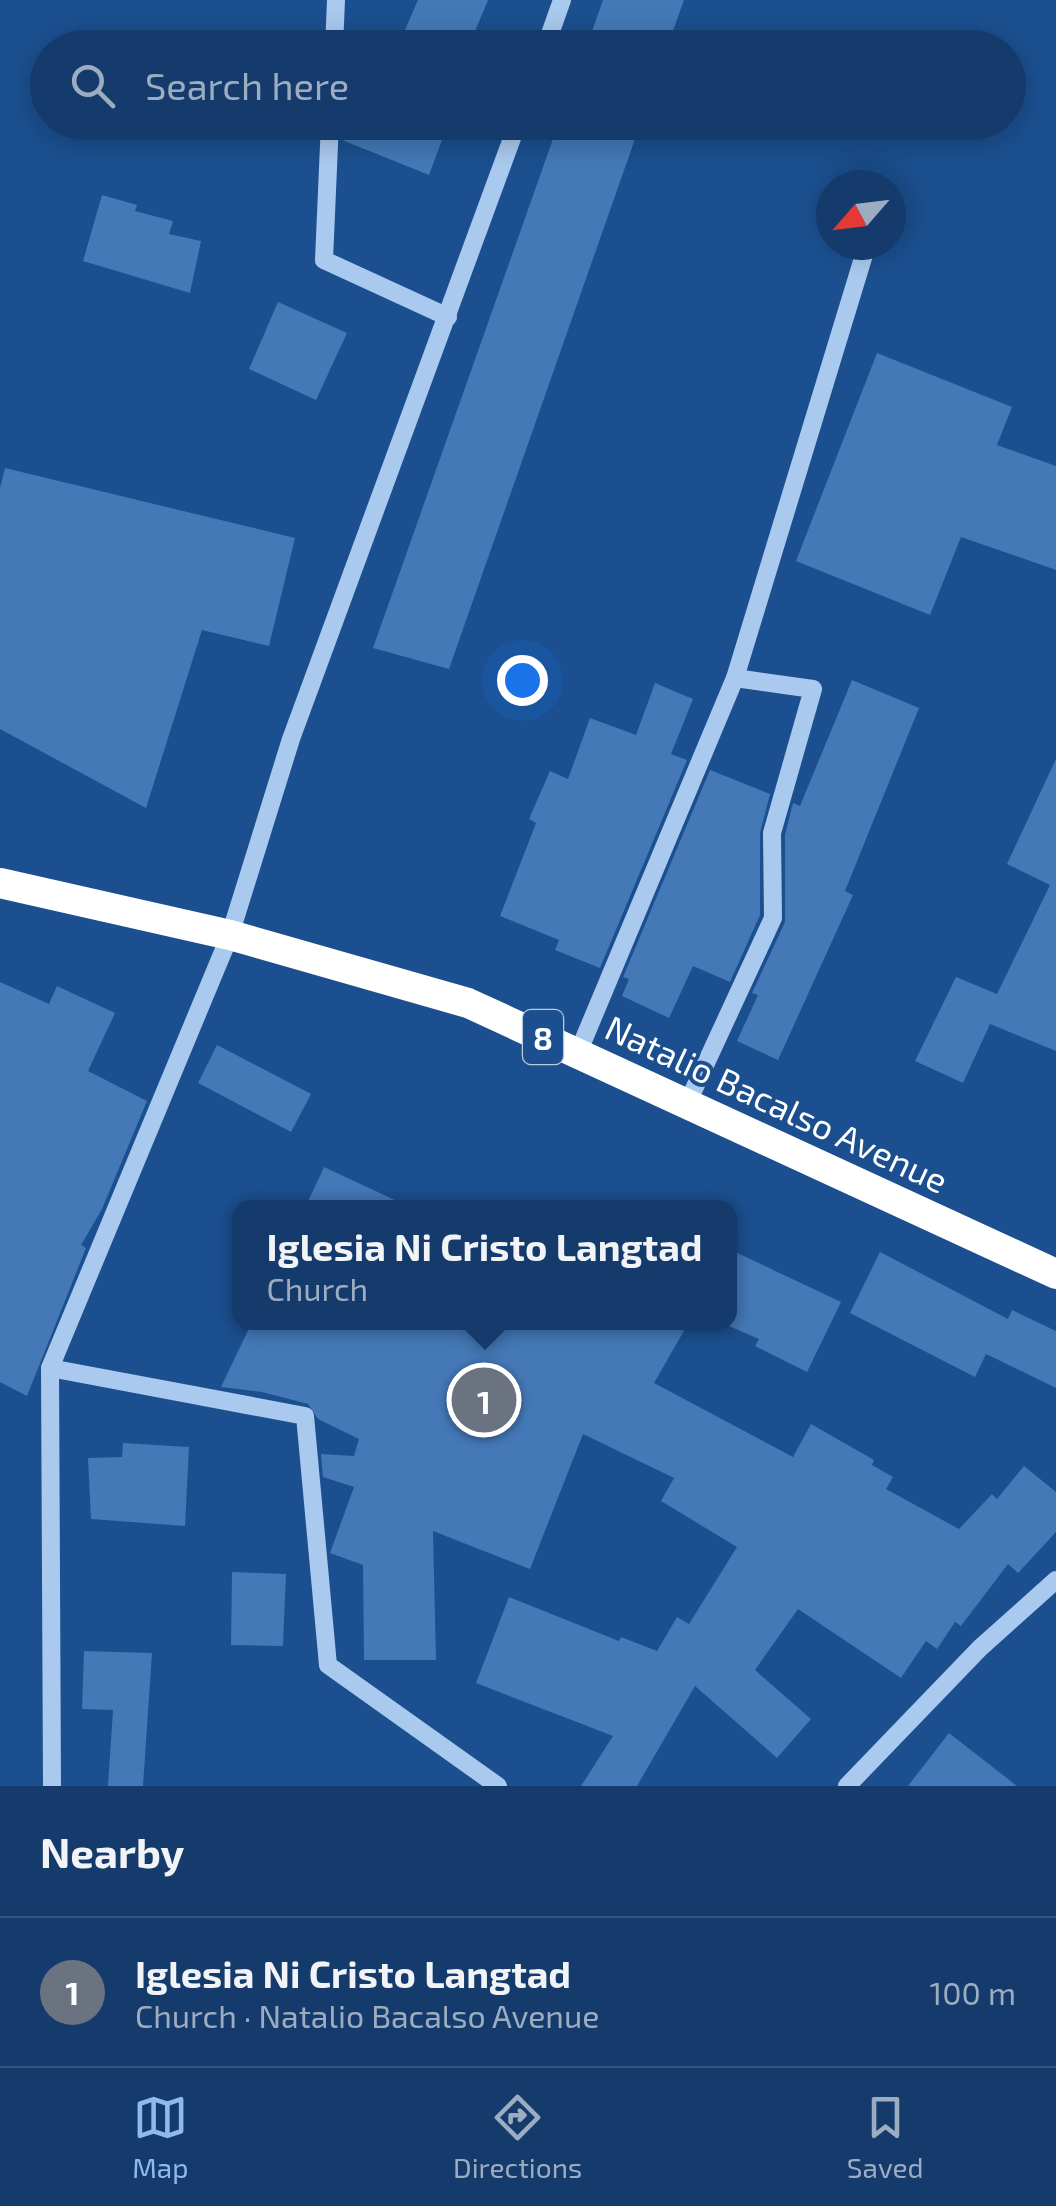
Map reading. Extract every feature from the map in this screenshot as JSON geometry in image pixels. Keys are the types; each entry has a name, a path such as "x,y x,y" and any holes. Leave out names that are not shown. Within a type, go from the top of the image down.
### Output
{"highway":[{"name":"Natalio Bacalso Avenue","path":"0,883 230,935 468,1003 1056,1274"}],"street":[{"path":"335,30 336,0"},
{"path":"551,30 562,0"},
{"path":"329,140 324,260 448,317"},
{"path":"52,1786 50,1368 230,935 292,739 512,140"},
{"path":"578,1053 735,678 862,260"},
{"path":"688,1102 773,918 772,833 813,689 735,678"},
{"path":"50,1368 305,1416 328,1665 498,1786"},
{"path":"847,1786 980,1648 1056,1580"}],"building":[{"path":"418,0 488,0 476,30 405,30"},
{"path":"603,0 684,0 673,30 592,30"},
{"path":"342,140 442,140 429,175"},
{"path":"553,140 635,140 449,669 373,648"},
{"path":"102,195 137,205 135,211 173,221 169,234 201,241 190,293 83,261"},
{"path":"278,302 347,333 316,400 249,369"},
{"path":"877,353 1012,407 997,445 1056,466 1056,570 961,537 930,615 796,561"},
{"path":"5,468 295,538 269,646 202,630 146,808 0,729 0,488"},
{"path":"852,680 919,708 845,891 853,895 778,1060 737,1041 758,995 752,993 785,922 785,835 793,803 800,806"},
{"path":"655,683 693,699 671,754 687,760 600,968 555,950 559,940 500,916 536,823 529,819 550,771 568,779 590,718 636,735"},
{"path":"1056,759 1056,1051 990,1024 963,1083 915,1061 956,977 997,994 1050,885 1007,864"},
{"path":"710,770 770,794 760,833 760,915 730,982 693,966 669,1018 622,996 629,979 623,977"},
{"path":"0,982 49,1004 57,986 115,1013 88,1071 147,1101 102,1209 81,1245 86,1248 27,1396 0,1382"},
{"path":"217,1045 311,1094 291,1132 198,1083"},
{"path":"324,1167 395,1200 309,1200"},
{"path":"880,1252 1008,1319 1012,1310 1056,1331 1056,1388 986,1354 975,1377 850,1313"},
{"path":"737,1253 841,1302 807,1372 755,1346 759,1339 737,1329"},
{"path":"248,1330 684,1330 654,1383 793,1457 811,1424 874,1460 872,1465 893,1477 886,1489 959,1529 992,1494 997,1499 1024,1466 1056,1492 1056,1532 1018,1573 1008,1564 961,1626 955,1622 937,1649 926,1641 901,1678 798,1609 755,1670 811,1719 777,1758 695,1686 637,1786 581,1786 613,1736 476,1683 509,1597 619,1641 621,1637 657,1651 677,1617 689,1624 737,1547 661,1501 674,1478 583,1434 530,1569 433,1531 436,1660 364,1660 363,1565 330,1553 354,1487 323,1477 321,1454 354,1456 359,1439 318,1419 308,1404 221,1387"},
{"path":"123,1443 189,1447 185,1526 91,1519 88,1458 122,1457"},
{"path":"232,1572 286,1574 283,1646 231,1645"},
{"path":"84,1651 152,1653 143,1786 108,1786 113,1710 82,1709"},
{"path":"949,1733 1017,1786 908,1786"}],"place":[{"name":"Iglesia Ni Cristo Langtad","path":"484,1400"}]}
